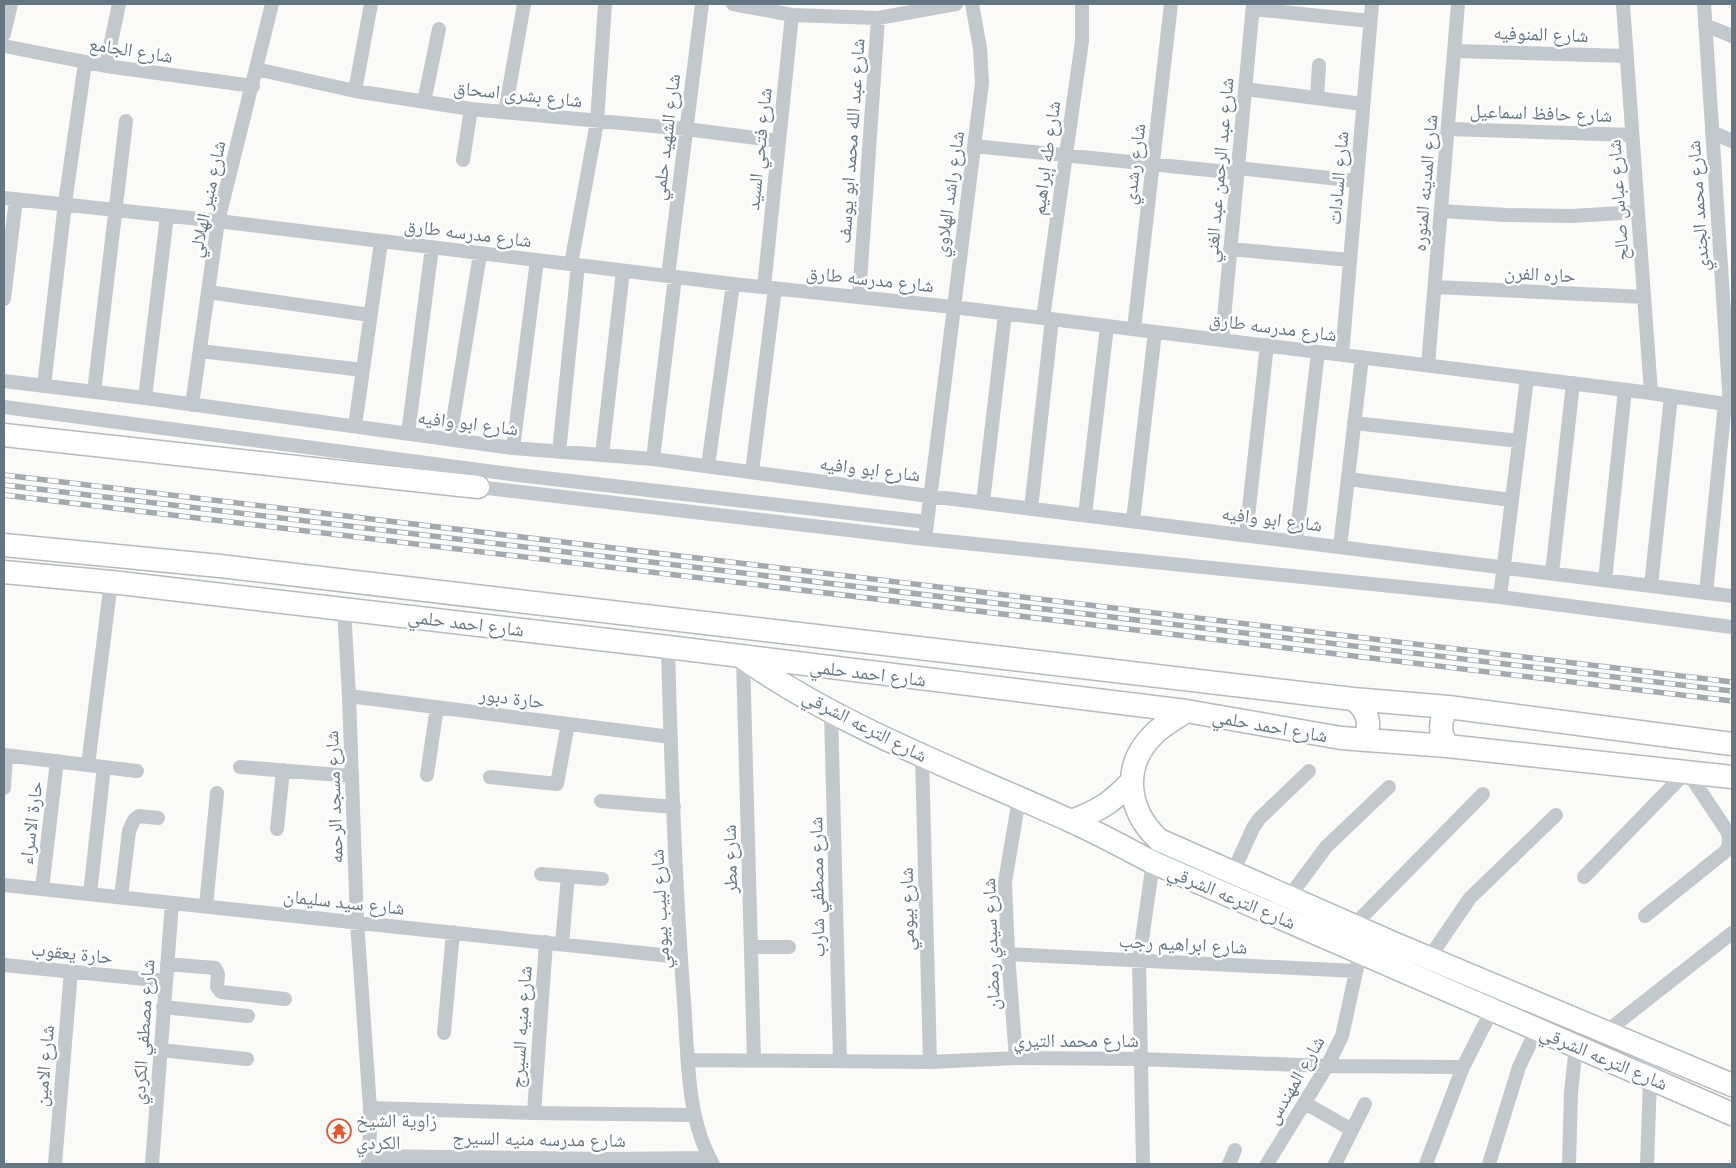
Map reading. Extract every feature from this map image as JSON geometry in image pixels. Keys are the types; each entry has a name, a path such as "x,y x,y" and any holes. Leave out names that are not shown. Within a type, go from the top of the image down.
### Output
{"main road":[{"path":"4,435 478,487"},
{"name":"شارع احمد حلمي","path":"4,545 230,567 1353,699 1448,707 1732,744"},
{"name":"شارع احمد حلمي","path":"4,572 111,582 668,647 743,658 1186,711 1341,738 1447,746 1732,777"},
{"name":"شارع الترعه الشرقي","path":"743,658 831,712 922,756 1072,821 1152,862 1359,962 1389,953 1429,958 1732,1085"},
{"path":"1353,699 1360,703 1368,717 1369,725 1364,740"},
{"path":"1447,746 1440,731 1441,722 1448,707"},
{"name":"شارع الترعه الشرقي","path":"1186,711 1162,727 1144,745 1134,768 1132,794 1136,808 1145,825 1159,840 1354,925 1389,953 1492,1010 1732,1114"},
{"path":"1072,821 1099,810 1132,781"}],"street":[{"path":"4,34 11,4"},
{"path":"106,66 120,4"},
{"name":"شارع منير الهلالي","path":"192,405 218,221 272,4"},
{"path":"355,91 371,4"},
{"path":"505,112 524,4"},
{"path":"558,452 575,265 597,122 606,4"},
{"name":"شارع الشهيد حلمي","path":"653,459 686,129 702,4"},
{"path":"733,4 792,14 878,18 956,4"},
{"name":"شارع راشد الهلاوي","path":"926,539 929,496 982,83 982,66 972,4"},
{"name":"شارع طه إبراهيم","path":"1031,509 1047,319 1066,155 1082,41 1082,4"},
{"name":"شارع رشدي","path":"1134,329 1171,4"},
{"name":"شارع السادات","path":"1342,355 1372,4"},
{"name":"شارع المدينه المنوره","path":"1428,365 1458,4"},
{"name":"شارع عباس صالح","path":"1623,4 1650,393"},
{"name":"شارع محمد الجندي","path":"1704,4 1719,233 1729,349 1729,405 1706,592"},
{"path":"1253,6 1370,21"},
{"name":"شارع عبد الرحمن عبد الغني","path":"1222,340 1253,6"},
{"name":"شارع فتحي السيد","path":"752,472 769,288 779,141 792,14"},
{"name":"شارع عبد الله محمد ابو يوسف","path":"859,297 878,18"},
{"path":"1705,25 1732,36"},
{"path":"424,102 439,29"},
{"name":"شارع الجامع","path":"4,46 85,63 253,86"},
{"name":"شارع المنوفيه","path":"1454,51 1627,56"},
{"path":"44,386 65,203 85,63"},
{"path":"1317,98 1319,65"},
{"name":"شارع بشرى اسحاق","path":"256,69 355,91 471,109 686,129 779,141"},
{"path":"1245,89 1363,104"},
{"path":"463,160 471,109"},
{"path":"94,392 126,121"},
{"name":"شارع حافظ اسماعيل","path":"1448,128 1632,135"},
{"path":"1712,132 1732,141"},
{"path":"974,146 1153,164 1357,180"},
{"path":"4,299 10,198"},
{"name":"شارع مدرسه طارق","path":"10,198 218,221 733,284 953,307 1573,383 1729,405"},
{"path":"1441,211 1563,216 1638,212"},
{"path":"145,398 167,216"},
{"path":"1719,233 1732,239"},
{"path":"356,426 381,242"},
{"path":"408,434 432,247"},
{"path":"1230,249 1350,260"},
{"path":"450,439 480,254"},
{"path":"512,448 537,260"},
{"path":"602,455 623,271"},
{"path":"708,466 733,284"},
{"name":"حاره الفرن","path":"1435,287 1644,298"},
{"path":"208,292 370,315"},
{"path":"983,502 1005,314"},
{"path":"1085,515 1107,326"},
{"path":"1133,521 1155,332"},
{"path":"1246,535 1267,345"},
{"path":"200,351 363,370"},
{"path":"1296,541 1318,352"},
{"path":"1340,547 1362,357"},
{"path":"1500,597 1527,378"},
{"name":"شارع ابو وافيه","path":"4,381 145,398 512,448 653,459 1031,509 1732,596"},
{"path":"1552,573 1573,383"},
{"path":"1605,580 1625,390"},
{"path":"1651,586 1670,396"},
{"path":"4,407 518,475 927,522"},
{"path":"1354,423 1519,441"},
{"path":"1348,479 1512,500"},
{"path":"478,487 926,539 1500,597 1732,627"},
{"path":"88,765 111,582"},
{"name":"شارع مسجد الرحمه","path":"344,609 357,922 370,1108 368,1160"},
{"name":"شارع لبيب بيومي","path":"668,647 680,956 688,1060 694,1115 700,1137 711,1161"},
{"name":"شارع مطر","path":"743,658 754,1060"},
{"name":"حارة دبور","path":"349,696 671,737"},
{"path":"427,775 437,708"},
{"name":"شارع مصطفي شارب","path":"831,712 840,1061"},
{"path":"490,777 557,784 568,724"},
{"path":"4,788 5,755 136,771"},
{"name":"شارع بيومي","path":"922,756 930,1062"},
{"name":"حارة الاسراء","path":"42,889 57,762"},
{"path":"240,766 352,776"},
{"path":"90,894 104,767"},
{"path":"277,829 283,770"},
{"path":"1233,872 1259,819 1309,771"},
{"path":"1584,877 1687,771 1727,831 1730,841 1726,851 1644,916"},
{"path":"1289,897 1326,847 1389,787"},
{"path":"206,906 217,793"},
{"path":"1354,925 1483,794"},
{"name":"شارع سيدي رمضان","path":"1016,1058 1008,954 1006,882 1019,799"},
{"path":"601,801 674,807"},
{"path":"1429,958 1470,898 1556,814"},
{"path":"121,898 130,827 139,816 158,818"},
{"path":"1143,1164 1139,961 1152,862 1159,840"},
{"path":"541,874 602,880"},
{"path":"562,944 568,876"},
{"name":"شارع سيد سليمان","path":"4,885 680,956"},
{"name":"شارع مصطفي الكردي","path":"152,1164 172,903"},
{"path":"444,1033 452,932"},
{"path":"1606,1031 1732,933"},
{"name":"شارع منيه السيرج","path":"534,1113 546,942"},
{"path":"751,947 789,946"},
{"name":"شارع ابراهيم رجب","path":"1008,954 1139,961 1359,962"},
{"name":"شارع المهندس","path":"1267,1164 1327,1066 1342,1036 1359,962"},
{"name":"حارة يعقوب","path":"4,964 166,981"},
{"path":"167,964 215,968 218,974 217,987 222,992 285,999"},
{"name":"شارع الامين","path":"56,1164 71,971"},
{"path":"163,1007 248,1016"},
{"path":"1426,1164 1463,1067 1492,1010"},
{"path":"1489,1164 1519,1068 1537,1029"},
{"path":"1569,1164 1576,1046"},
{"path":"160,1050 247,1058"},
{"path":"1647,1164 1651,1050"},
{"name":"شارع محمد التيري","path":"688,1060 930,1062 1016,1058 1140,1059 1327,1066 1463,1067"},
{"path":"1305,1103 1352,1130"},
{"path":"1335,1164 1365,1104"},
{"name":"شارع مدرسه منيه السيرج","path":"370,1108 694,1115"},
{"path":"1229,1164 1235,1150"},
{"name":"شارع مدرسه منيه السيرج","path":"368,1160 711,1161"}],"railway":[{"path":"4,475 1732,682"},
{"path":"4,485 1732,691"},
{"path":"4,495 1732,701"}],"place":[{"name":"زاوية الشيخ الكردي","path":"339,1131"}]}
